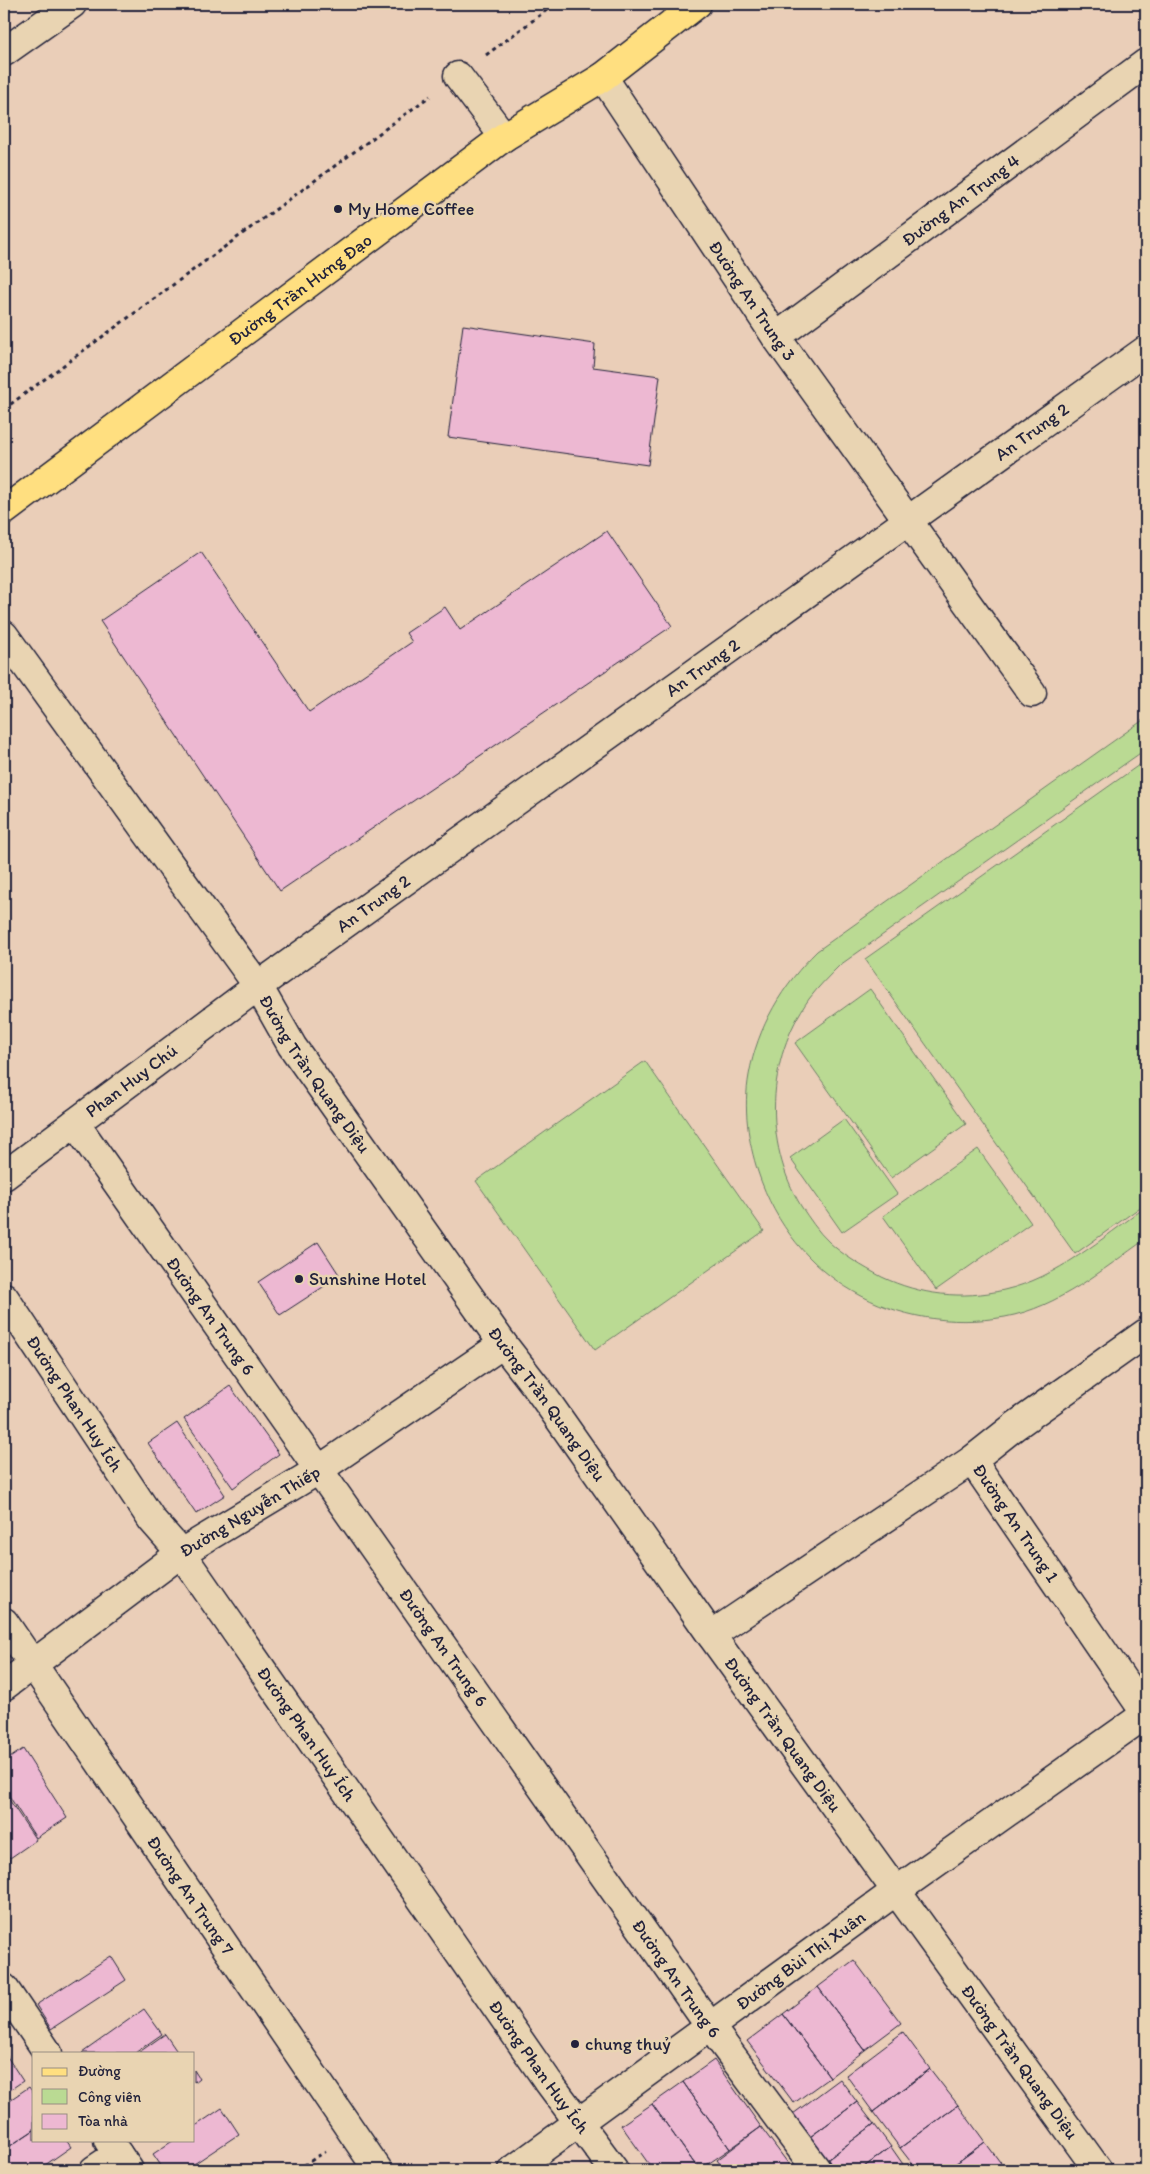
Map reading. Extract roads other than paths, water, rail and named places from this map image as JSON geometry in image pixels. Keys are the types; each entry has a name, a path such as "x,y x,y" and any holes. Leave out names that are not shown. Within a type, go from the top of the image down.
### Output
{"main road":[{"name":"Đường Trần Hưng Đạo","path":"4,511 504,137 604,77 697,4"}],"street":[{"path":"4,52 72,4"},
{"name":"Đường An Trung 4","path":"776,336 1146,63"},
{"path":"458,76 504,137"},
{"name":"Đường An Trung 3","path":"604,77 776,336 1032,694"},
{"name":"An Trung 2","path":"258,986 1146,350"},
{"name":"Đường Trần Quang Diệu","path":"4,635 258,986 292,1046 503,1344 541,1393 711,1635 1098,2170"},
{"name":"Phan Huy Chú","path":"4,1176 258,986"},
{"name":"Đường An Trung 6","path":"75,1123 709,2025 817,2170"},
{"name":"Đường Phan Huy Ích","path":"4,1297 152,1520 181,1553 577,2122 614,2170"},
{"name":"Đường An Trung 1","path":"896,1891 1146,1714 972,1460 1015,1426 1146,1333"},
{"name":"Đường Nguyễn Thiếp","path":"4,1686 181,1553 320,1469 503,1344"},
{"path":"711,1635 972,1460"},
{"name":"Đường An Trung 7","path":"4,1622 378,2170"},
{"name":"Đường Bùi Thị Xuân","path":"512,2170 709,2025 896,1891"},
{"path":"6,1997 47,2052"},
{"path":"94,2170 118,2155"}],"place":[{"name":"My Home Coffee","path":"338,209"},
{"name":"Sunshine Hotel","path":"299,1279"},
{"name":"chung thuỷ","path":"575,2044"}]}
